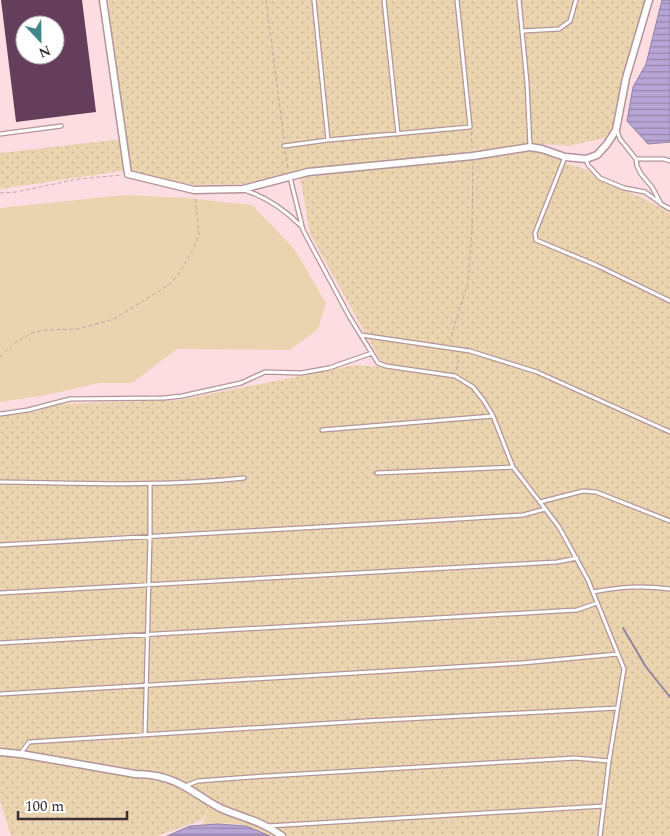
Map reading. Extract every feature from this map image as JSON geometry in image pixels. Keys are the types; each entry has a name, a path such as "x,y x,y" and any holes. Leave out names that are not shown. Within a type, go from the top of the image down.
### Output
{"street":[{"path":"104,0 128,174 194,190 243,189 290,177 333,169 473,156 530,147 565,157 586,159 597,155 616,130 626,78 649,0"},
{"path":"0,752 166,778 185,786 220,808 268,826 282,836"}],"lane":[{"path":"314,0 328,140"},
{"path":"384,0 398,134"},
{"path":"284,146 470,127 457,0"},
{"path":"519,0 523,31 530,147"},
{"path":"523,31 558,29 570,22 576,0"},
{"path":"0,134 61,126"},
{"path":"616,130 620,139 636,159 641,174 652,187 662,204"},
{"path":"565,157 535,233 536,240 596,265 670,301"},
{"path":"586,159 588,165 600,178 624,188 646,192 670,209"},
{"path":"636,159 664,159 670,161"},
{"path":"290,177 302,227 348,316 378,363 386,366 455,376 473,387 484,400 493,416 514,466 559,527 577,558 593,592 624,669 600,836"},
{"path":"243,189 270,201 290,215 302,227"},
{"path":"361,335 470,352 537,372 670,432"},
{"path":"0,414 70,399 164,398 182,396 241,383 265,372 301,373 329,368 372,353"},
{"path":"322,430 493,416"},
{"path":"377,473 514,466"},
{"path":"0,482 150,484 244,478"},
{"path":"145,734 150,484"},
{"path":"540,502 583,490 596,492 670,521"},
{"path":"0,544 478,518 523,515 545,509"},
{"path":"0,593 558,562 577,558"},
{"path":"593,592 619,587 645,586 670,589"},
{"path":"0,644 577,610 597,603"},
{"path":"0,694 522,663 618,654"},
{"path":"21,754 29,742 618,708"},
{"path":"185,786 198,781 574,758 610,761"},
{"path":"268,826 604,806"}],"path":[{"path":"266,0 284,146 290,177"},
{"path":"455,376 459,360 450,340 468,283 472,229 473,156 470,127"},
{"path":"0,193 16,192 78,179 128,174"},
{"path":"0,357 15,342 32,333 45,330 78,329 114,318 170,284 180,272 199,235 194,190"}],"shaded area":[{"path":"108,0 646,0 623,78 615,122 608,137 569,146 544,144 542,152 560,157 562,162 588,170 600,181 641,197 670,213 670,836 287,836 269,823 212,800 202,820 157,836 11,836 0,800 0,416 35,412 58,404 180,400 355,365 384,367 310,234 299,171 244,184 195,185 121,171 0,189 0,153 123,139"},
{"path":"662,0 670,0 670,142 648,144 627,121 633,87 646,64"},
{"path":"125,195 187,198 252,205 295,250 326,303 318,329 290,350 177,349 132,383 99,383 46,395 0,402 0,208"},
{"path":"209,806 267,828 277,836 241,825 202,825"},
{"path":"218,824 246,826 270,836 167,836 190,826"}],"building":[{"path":"1,0 82,0 96,112 16,122"}],"waterway":[{"path":"623,628 646,667 670,697"}]}
